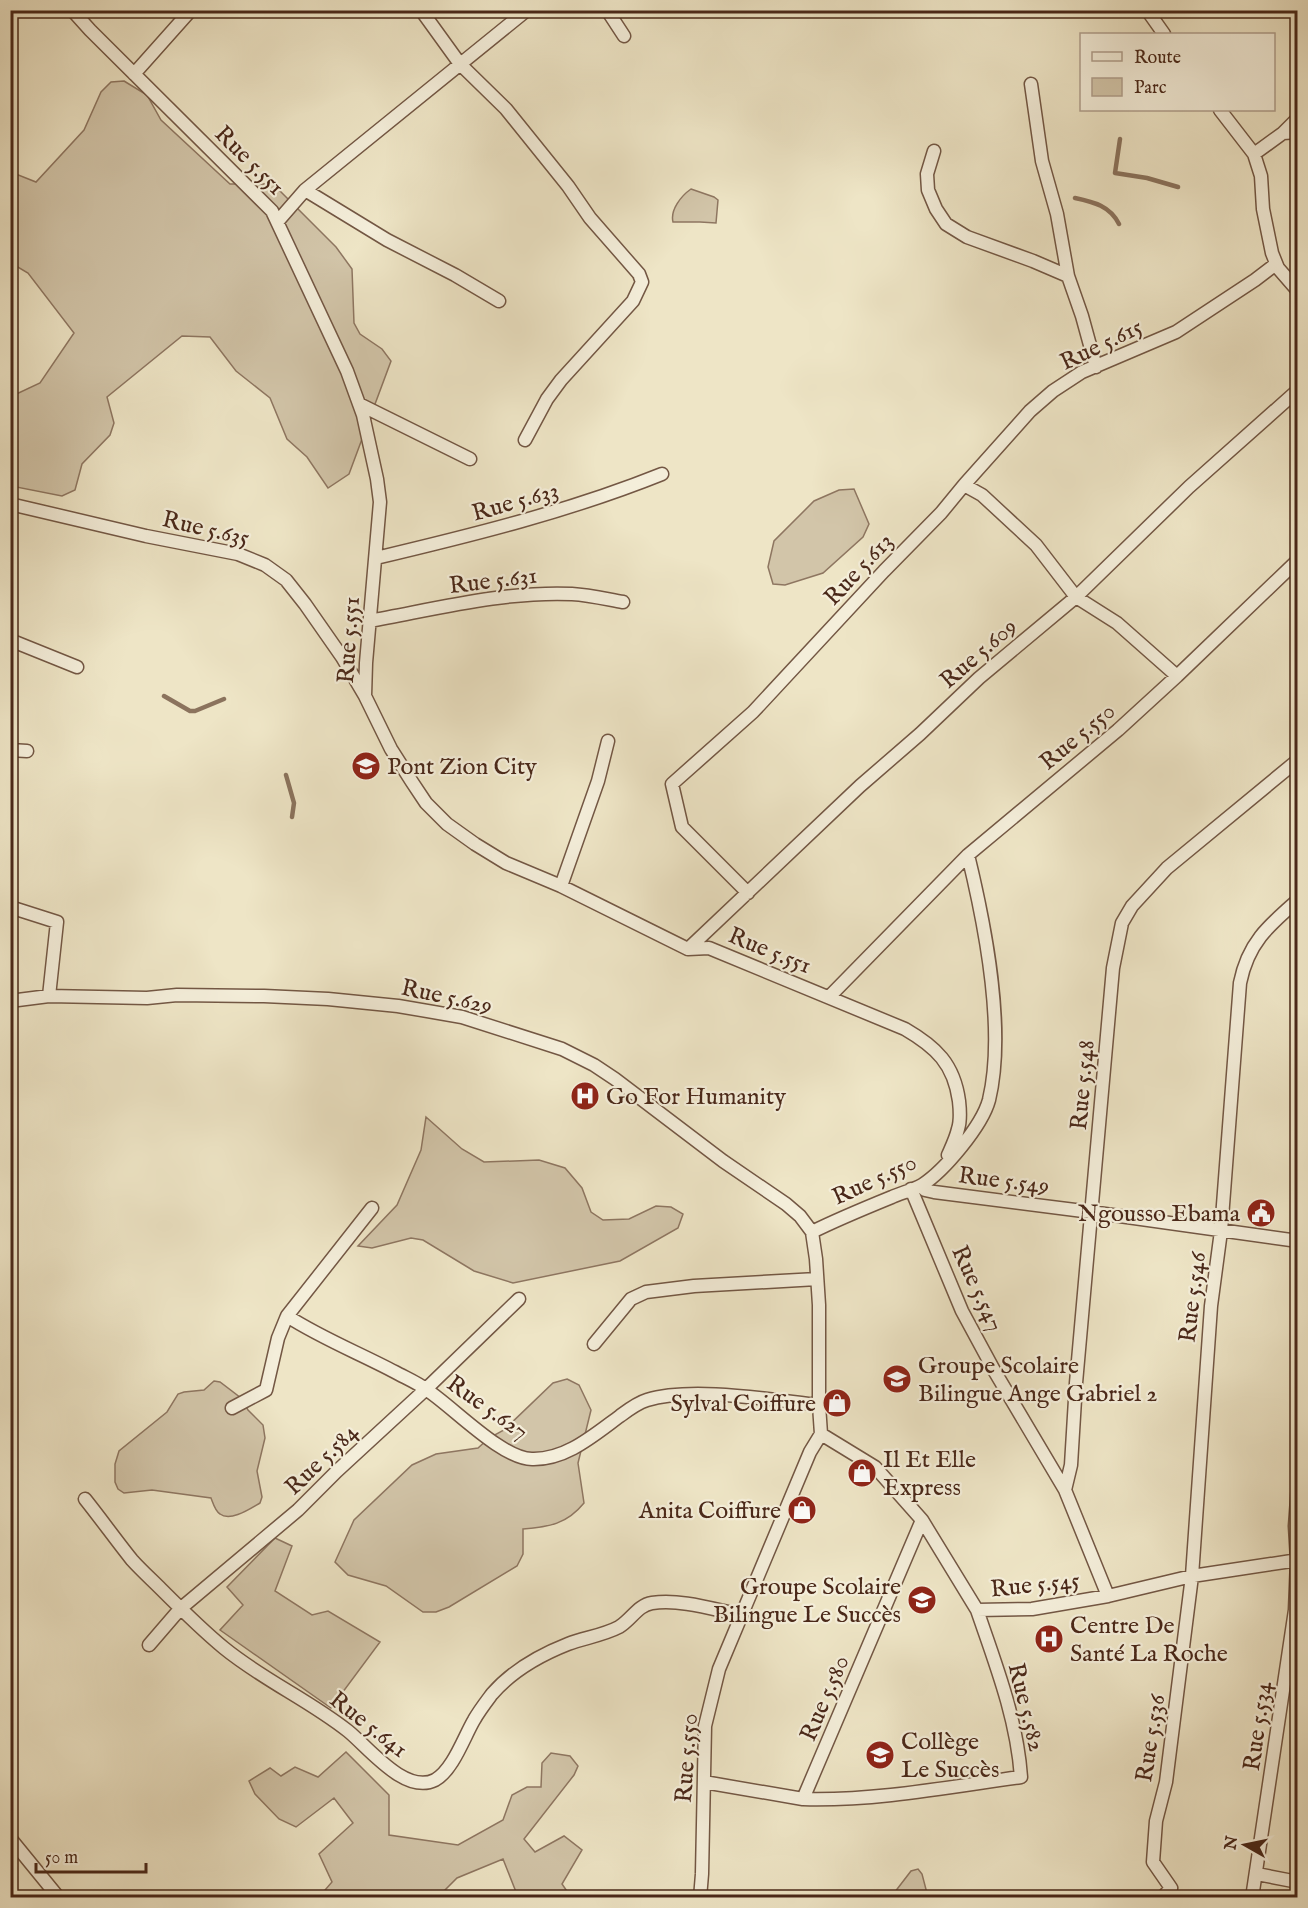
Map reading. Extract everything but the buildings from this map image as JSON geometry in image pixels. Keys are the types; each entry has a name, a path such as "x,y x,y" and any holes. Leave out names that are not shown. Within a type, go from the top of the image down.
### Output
{"street":[{"name":"Rue 5.551","path":"72,10 263,201 278,221 347,371 363,415 380,502 365,696 391,749 426,803 447,824 506,863 561,886 688,949 709,948 911,1032 938,1053 950,1070 957,1089 959,1127 940,1168"},
{"path":"134,74 191,10"},
{"path":"421,10 460,64 506,109 590,218 639,274 642,282 633,301 561,380 547,399 525,440"},
{"path":"278,221 305,190 527,10"},
{"path":"607,10 624,36"},
{"path":"1147,10 1163,33"},
{"path":"1031,84 1042,161 1057,214 1068,276 1096,367"},
{"path":"1221,111 1254,154 1261,176 1263,209 1272,253 1276,264 1288,282 1298,291"},
{"path":"1254,154 1283,133 1298,118"},
{"path":"1283,133 1298,132"},
{"path":"934,151 927,174 928,190 936,209 946,224 967,237 1068,276"},
{"path":"305,190 387,240 499,301"},
{"name":"Rue 5.615","path":"964,485 1038,404 1053,391 1082,372 1176,332 1276,264"},
{"name":"Rue 5.609","path":"688,949 860,786 920,734 979,678 1076,597 1189,487 1298,390"},
{"path":"359,404 470,459"},
{"name":"Rue 5.633","path":"376,558 564,509 662,474"},
{"path":"964,485 982,495 1036,545 1076,597 1117,623 1177,676"},
{"name":"Rue 5.613","path":"748,893 682,827 672,784 753,712 941,513 964,485"},
{"name":"Rue 5.635","path":"10,504 146,536 238,554 265,565 286,580 305,604 342,657 365,696"},
{"name":"Rue 5.550","path":"700,1898 705,1726 719,1669 810,1452 821,1434 818,1279 812,1232 916,1187 940,1168 969,1137 982,1118 989,1100 996,1041 993,1004 986,945 968,855 1118,730 1298,560"},
{"name":"Rue 5.631","path":"369,621 477,600 534,594 573,594 623,602"},
{"path":"10,640 77,667"},
{"path":"561,886 598,781 608,741"},
{"path":"10,750 27,751"},
{"name":"Rue 5.548","path":"1065,1490 1071,1465 1076,1383 1113,968 1122,923 1132,906 1167,868 1298,760"},
{"path":"829,997 968,855"},
{"name":"Rue 5.546","path":"1192,1576 1211,1306 1221,1231 1240,983 1243,966 1250,950 1273,921 1298,900"},
{"path":"10,907 57,922 49,996"},
{"name":"Rue 5.629","path":"11,1003 49,996 147,998 177,995 253,996 328,999 398,1006 462,1017 562,1049 608,1074 723,1161 786,1204 800,1216 812,1232"},
{"name":"Rue 5.549","path":"916,1187 934,1192 1298,1241"},
{"name":"Rue 5.547","path":"916,1187 962,1311 995,1372 1065,1490 1108,1596"},
{"path":"232,1408 266,1390 278,1338 287,1316 372,1208"},
{"path":"594,1344 631,1299 646,1292 694,1286 818,1279"},
{"name":"Rue 5.584","path":"149,1645 180,1609 298,1510 519,1299"},
{"name":"Rue 5.627","path":"287,1316 313,1333 384,1366 426,1389 516,1456 532,1459 574,1449 633,1407 647,1400 705,1395 819,1405"},
{"name":"Rue 5.545","path":"821,1434 875,1467 921,1520 977,1610 1032,1609 1108,1596 1192,1576 1297,1560"},
{"name":"Rue 5.534","path":"1252,1898 1292,1669 1298,1485"},
{"name":"Rue 5.641","path":"85,1499 134,1562 180,1609 225,1649 350,1732 372,1754 408,1780 421,1782 434,1780 443,1773 475,1718 493,1693 525,1665 545,1654 619,1627 640,1608 648,1604 675,1602 741,1615"},
{"name":"Rue 5.580","path":"803,1799 921,1520"},
{"name":"Rue 5.536","path":"1162,1898 1171,1888 1153,1862 1156,1821 1166,1782 1192,1576"},
{"name":"Rue 5.582","path":"803,1799 838,1800 869,1797 1021,1777 1010,1708 977,1610"},
{"path":"704,1782 803,1799"},
{"path":"10,1838 59,1898"},
{"path":"1257,1874 1298,1882"}],"green space":[{"path":"124,81 147,95 161,120 230,184 273,184 336,247 352,269 354,323 360,334 382,349 391,361 349,474 328,488 307,457 287,439 270,398 236,371 210,337 182,336 107,397 114,423 110,435 82,464 75,490 62,496 11,486 10,397 40,383 74,333 28,273 11,263 11,172 36,182 84,130 101,92 111,82"},
{"path":"691,189 718,200 716,223 673,222 673,213 677,204"},
{"path":"854,489 869,524 863,537 823,573 785,585 773,584 768,567 774,541 814,501 839,490"},
{"path":"426,1117 462,1149 484,1162 539,1160 565,1168 582,1188 591,1212 603,1220 629,1219 656,1206 671,1207 683,1214 678,1228 620,1261 513,1283 474,1271 423,1240 411,1238 372,1248 358,1246 397,1205 421,1150"},
{"path":"567,1379 579,1385 591,1410 578,1463 584,1503 571,1516 557,1523 523,1529 523,1554 517,1566 449,1607 436,1612 423,1612 386,1586 348,1575 335,1562 354,1520 412,1465 436,1454 478,1448 489,1438 504,1430 553,1383"},
{"path":"214,1381 220,1382 241,1398 248,1410 263,1425 265,1438 257,1471 262,1497 260,1503 241,1513 225,1516 217,1511 211,1498 152,1490 124,1493 118,1489 115,1482 115,1464 119,1451 167,1412 178,1394 204,1390"},
{"path":"275,1538 292,1546 275,1591 312,1615 328,1611 380,1642 331,1708 220,1630 243,1605 227,1587"},
{"path":"346,1752 389,1795 389,1835 458,1845 503,1820 512,1795 527,1787 541,1787 542,1763 551,1753 570,1756 578,1766 574,1775 524,1839 535,1852 564,1836 582,1850 562,1884 571,1897 518,1897 503,1859 457,1878 438,1897 373,1898 365,1895 364,1898 319,1897 332,1882 319,1854 353,1823 334,1798 296,1827 279,1819 255,1794 249,1781 270,1768 281,1776 295,1767 318,1777"},
{"path":"918,1869 922,1874 928,1897 891,1897 911,1871"}],"waterway":[{"path":"1120,139 1115,173 1147,178 1178,187"},
{"path":"1075,198 1095,203 1106,209 1119,224"},
{"path":"164,696 190,711 224,699"},
{"path":"286,775 294,803 292,817"}],"place":[{"name":"Pont Zion City","path":"366,766"},
{"name":"Go For Humanity","path":"585,1096"},
{"name":"Ngousso Ebama","path":"1261,1213"},
{"name":"Groupe Scolaire Bilingue Ange Gabriel 2","path":"897,1379"},
{"name":"Sylval Coiffure","path":"837,1403"},
{"name":"Il Et Elle Express","path":"862,1473"},
{"name":"Anita Coiffure","path":"802,1510"},
{"name":"Groupe Scolaire Bilingue Le Succès","path":"922,1600"},
{"name":"Centre De Santé La Roche","path":"1049,1639"},
{"name":"Collège Le Succès","path":"880,1755"}]}
